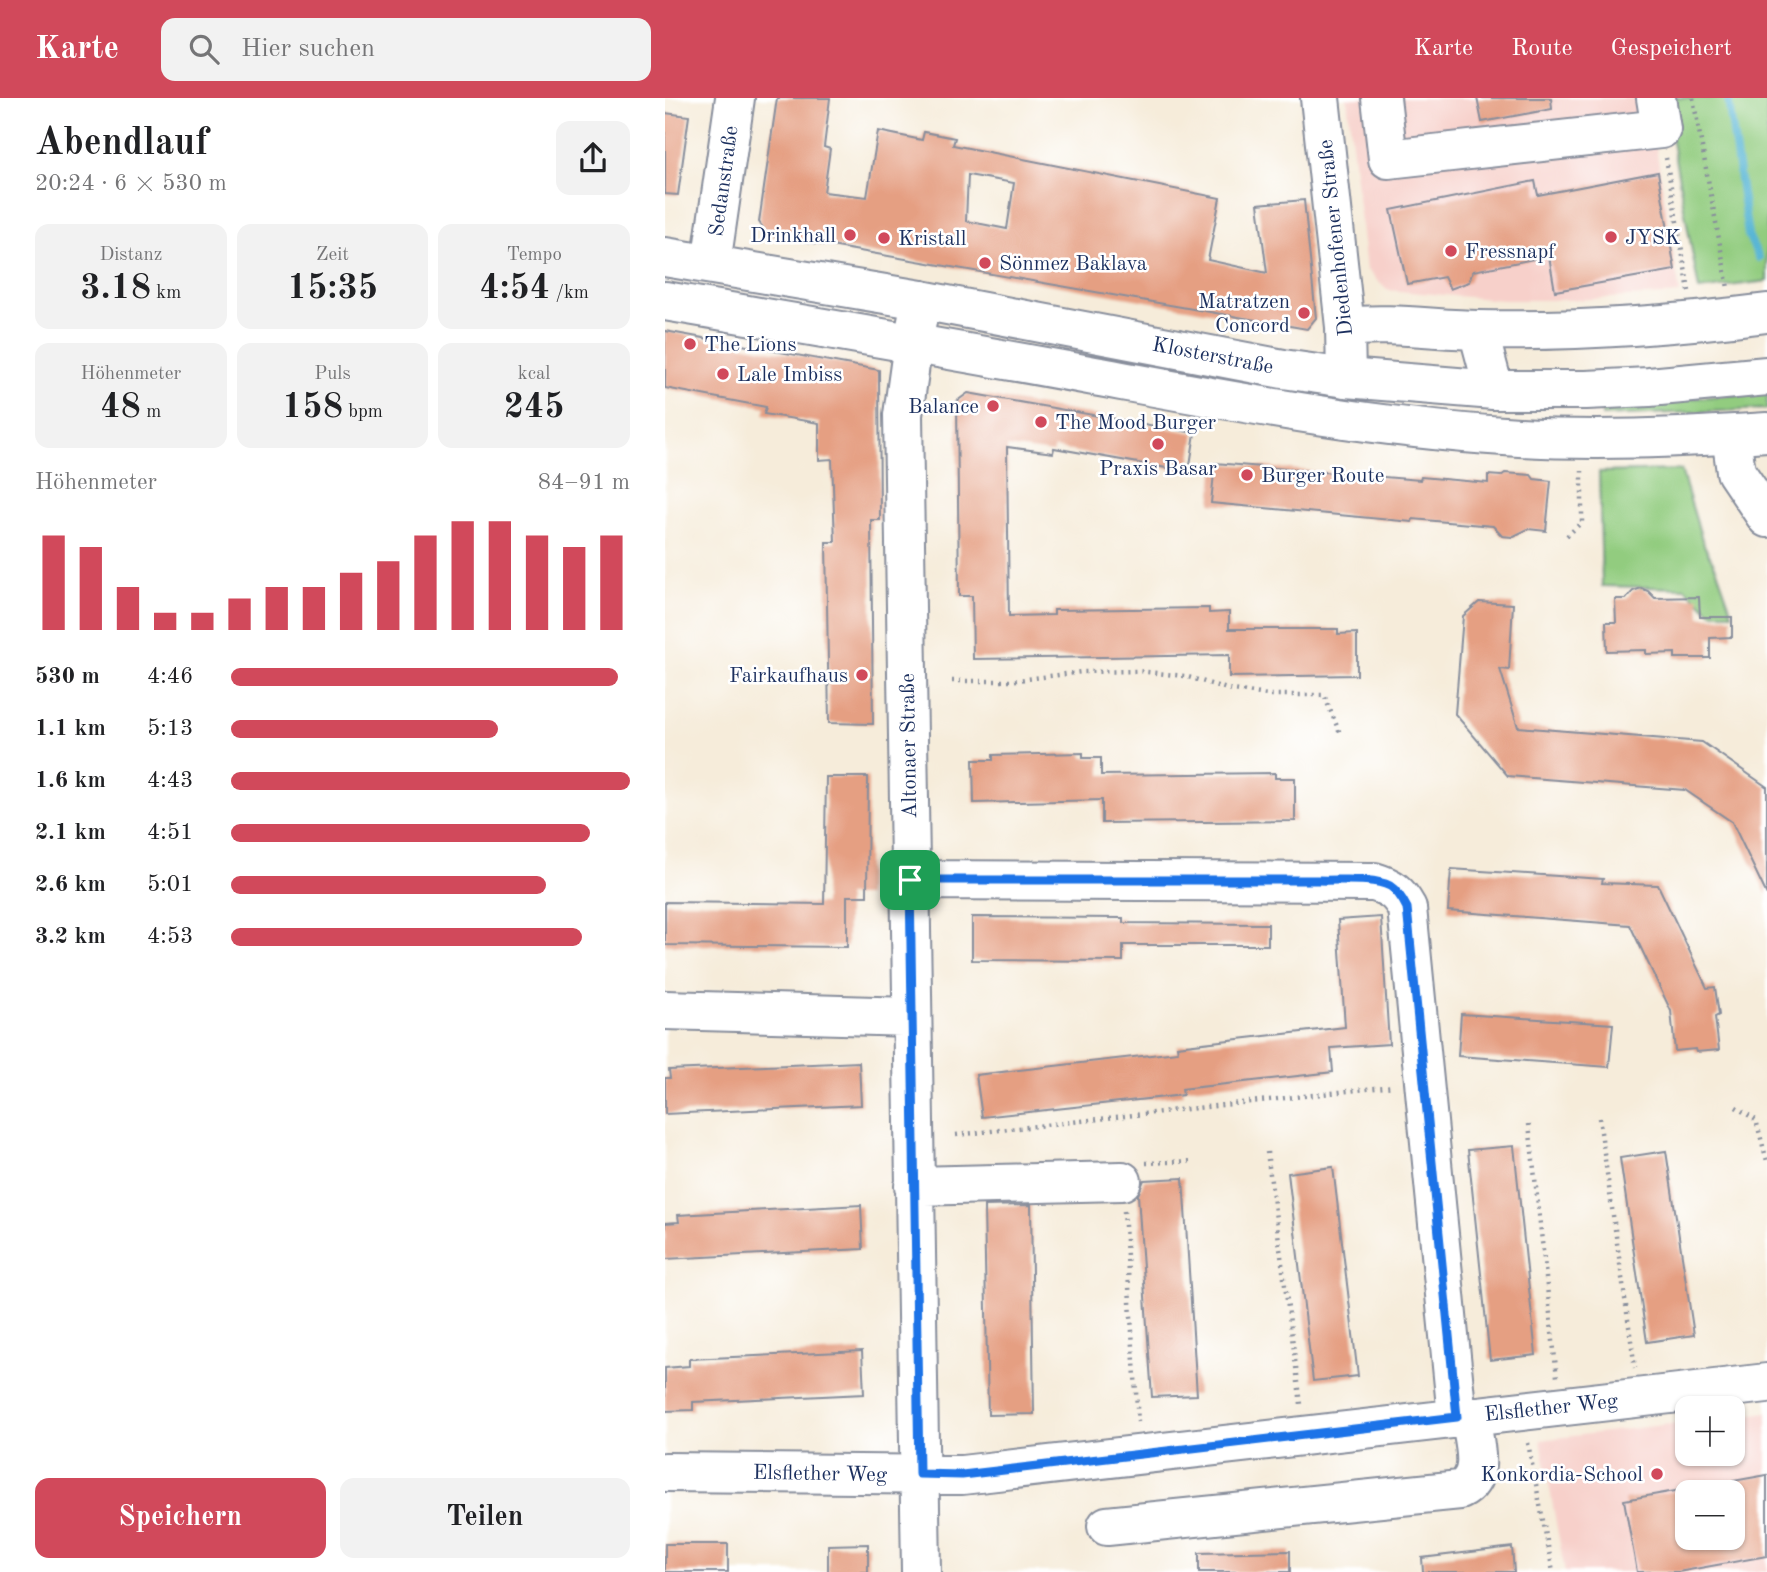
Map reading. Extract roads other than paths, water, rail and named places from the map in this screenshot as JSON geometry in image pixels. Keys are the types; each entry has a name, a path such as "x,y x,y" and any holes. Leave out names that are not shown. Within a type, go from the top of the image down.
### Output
{"street":[{"name":"Sedanstraße","path":"711,264 735,98"},
{"name":"Diedenhofener Straße","path":"1320,98 1345,327 1346,378"},
{"path":"1381,98 1388,159 1658,113"},
{"name":"Klosterstraße","path":"665,257 921,300 1283,369 1346,378 1495,390 1637,388 1767,376"},
{"name":"Klosterstraße","path":"665,300 1319,417 1417,429 1600,440 1749,433"},
{"name":"Altonaer Straße","path":"921,300 903,415 921,1572"},
{"path":"1345,327 1366,324 1478,330 1592,329 1767,313"},
{"path":"1478,330 1495,390"},
{"path":"1749,433 1736,472 1767,519"},
{"path":"910,880 1374,882 1390,886 1407,908 1464,1417 1477,1468 1475,1478 1469,1486 1460,1490 1107,1525"},
{"path":"665,1010 911,1017"},
{"path":"914,1186 1122,1181"},
{"name":"Elsflether Weg","path":"665,1472 962,1475 1767,1383"}],"waterway":[{"path":"1728,98 1748,235 1759,258"}],"place":[{"name":"Drinkhall","path":"850,235"},
{"name":"JYSK","path":"1611,237"},
{"name":"Kristall","path":"884,238"},
{"name":"Fressnapf","path":"1451,251"},
{"name":"Sönmez Baklava","path":"985,263"},
{"name":"Matratzen Concord","path":"1304,313"},
{"name":"The Lions","path":"690,344"},
{"name":"Lale Imbiss","path":"723,374"},
{"name":"Balance","path":"993,406"},
{"name":"The Mood Burger","path":"1041,422"},
{"name":"Praxis Basar","path":"1158,444"},
{"name":"Burger Route","path":"1247,475"},
{"name":"Fairkaufhaus","path":"862,675"},
{"name":"Konkordia-School","path":"1657,1474"}]}
